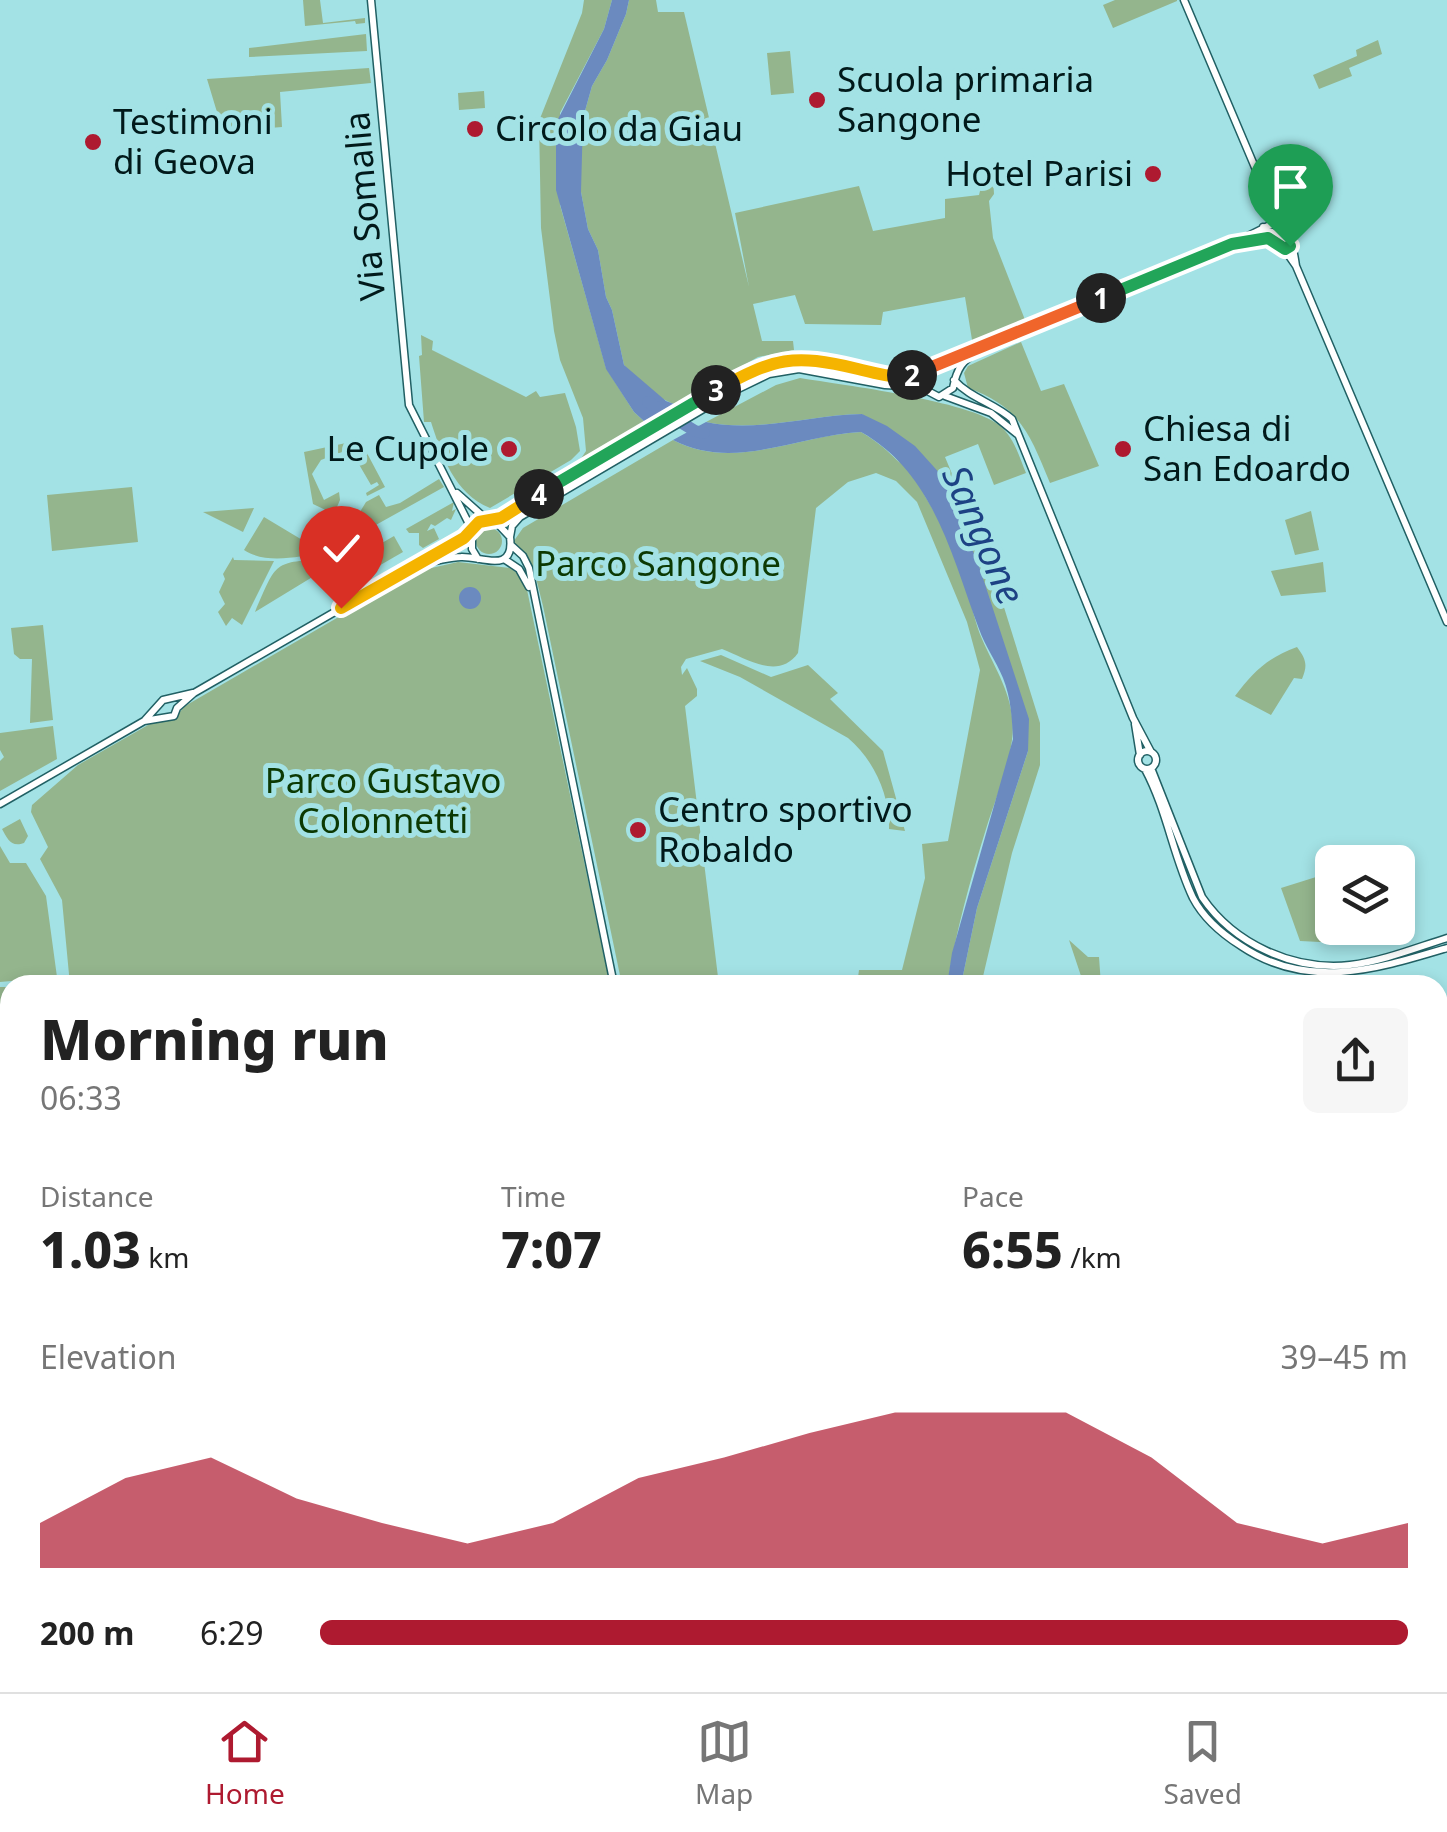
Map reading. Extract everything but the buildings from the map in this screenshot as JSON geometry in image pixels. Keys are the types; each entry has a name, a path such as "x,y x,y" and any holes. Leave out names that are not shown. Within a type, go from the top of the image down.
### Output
{"street":[{"name":"Via Somalia","path":"371,0 409,405 453,488 471,532"},
{"path":"1184,0 1280,227 1292,243 1296,266"},
{"path":"1269,202 1264,227 1268,238 1285,249 1296,266 1447,622"},
{"path":"0,804 144,721 164,700 194,692 752,370 798,359 896,377 932,368 1232,244 1264,227 1280,227"},
{"path":"1232,244 1268,238"},
{"path":"1285,249 1292,243"},
{"path":"944,396 950,392 965,360 987,346"},
{"path":"932,368 948,369 967,392 996,404 1012,419 1134,718 1156,759 1148,768"},
{"path":"927,390 924,378 932,368"},
{"path":"504,558 512,526 520,517 756,379 780,371 813,370 885,386 927,390 935,396 991,412 1023,441"},
{"path":"453,488 490,520 524,556 530,568 612,975"},
{"path":"471,532 472,549 478,559"},
{"path":"422,563 459,557 491,562 504,558"},
{"path":"504,558 519,569 534,602"},
{"path":"144,721 174,716 194,692"},
{"path":"171,700 178,708"},
{"path":"159,706 164,717"},
{"path":"1134,718 1138,763 1148,768 1202,897 1213,912 1253,944 1288,958 1330,966 1374,961 1447,938"},
{"path":"1140,754 1151,752"},
{"path":"1148,768 1195,901 1208,920 1249,952 1284,967 1334,974 1376,968 1447,948"}],"green space":[{"path":"303,0 320,0 323,23 365,18 365,23 305,26"},
{"path":"584,0 612,0 604,29 560,113 560,205 606,368 634,412 645,422 580,460 586,451 583,418 560,360 541,228 539,121"},
{"path":"629,0 656,0 658,12 684,12 749,287 735,213 859,186 873,231 945,218 945,199 979,195 983,179 993,177 994,194 989,201 993,238 1027,325 973,346 965,297 883,312 881,325 805,324 795,295 753,304 762,341 793,341 794,350 758,357 674,404 647,388 624,365 581,192 583,118 592,86 607,60"},
{"path":"1115,0 1177,1 1113,28 1103,5"},
{"path":"366,34 367,51 249,57 249,48"},
{"path":"1378,40 1382,54 1349,68 1352,76 1319,89 1313,75 1357,56 1356,50"},
{"path":"790,51 794,93 771,95 767,53"},
{"path":"369,68 371,83 280,92 282,127 223,132 207,79"},
{"path":"484,91 485,108 459,110 458,93"},
{"name":"Le Cupole","path":"421,335 433,341 432,350 526,397 536,391 540,397 565,393 580,451 490,508 467,493 451,472 431,422 424,422"},
{"path":"1021,342 1041,391 1064,384 1099,466 1050,483 1029,437 1012,414 968,388 964,373 968,366"},
{"path":"800,378 905,395 984,416 1009,435 1026,473 994,485 978,444 945,457 993,572 1040,723 1040,765 1012,853 983,975 963,975 977,908 1028,751 979,566 862,414 745,426 706,422 776,385"},
{"name":"Parco Sangone","path":"861,432 881,445 927,500 958,566 1012,713 1008,762 969,887 949,975 858,975 859,970 902,970 925,878 922,844 948,841 980,670 967,622 917,502 896,481 876,473 848,482 816,508 798,653 790,661 762,665 722,649 686,659 681,667 682,675 687,668 697,689 697,696 685,706 718,975 620,975 533,566 511,545 523,528 673,440 719,453 766,449"},
{"path":"360,440 385,487 367,496 379,485 371,485 350,449 321,460 312,474 324,500 339,492 334,514 313,504 304,452"},
{"path":"439,479 444,487 365,531 352,525 366,502 379,495 386,507 400,503"},
{"path":"132,487 138,542 52,551 47,495"},
{"path":"454,502 452,511 456,509 451,520 431,524 427,531 434,528 439,539 423,548 419,545 419,533 406,529"},
{"path":"254,508 243,532 203,512"},
{"path":"1311,511 1319,550 1295,555 1285,520"},
{"path":"264,517 324,553 273,558 244,550"},
{"path":"489,528 499,531 499,551 489,554 479,551 476,541 479,531"},
{"path":"394,536 403,552 370,571 361,555"},
{"path":"233,557 274,561 242,625 232,618 226,626 218,612 225,604 219,592"},
{"path":"328,559 319,573 255,612 279,568 296,561"},
{"name":"Parco Gustavo Colonnetti","path":"458,562 510,568 526,585 608,975 69,975 62,900 40,859 48,847 31,812 32,805 78,765 155,721 173,720 185,706 418,571"},
{"path":"1323,562 1326,592 1281,596 1271,571"},
{"path":"43,625 53,720 30,723 32,659 20,659 14,654 11,628"},
{"path":"1297,647 1305,662 1304,674 1302,679 1294,678 1271,715 1235,696 1262,667"},
{"path":"721,655 771,677 808,665 838,693 830,699 883,751 905,831 889,829 883,790 872,767 848,738 740,677 700,661"},
{"path":"53,726 57,759 0,791 0,761 4,757 0,733"},
{"path":"20,819 28,836 24,843 16,844 2,829"},
{"path":"0,846 10,863 26,863 46,896 57,975 0,975"},
{"path":"1315,877 1315,942 1300,941 1281,888"},
{"path":"1069,940 1088,957 1099,957 1100,975 1081,975"}],"water":[{"path":"612,0 629,0 607,60 592,86 583,118 581,192 624,365 674,404 645,422 606,369 556,190 556,123 604,29"},
{"path":"862,414 887,426 915,446 943,477 979,566 1029,719 1028,751 977,908 963,975 949,975 952,953 1013,731 1006,686 923,493 886,449 861,432 743,452 719,453 673,440 706,422 745,426"},
{"path":"470,587 478,590 478,606 470,609 462,606 459,598 462,590"}],"waterway":[{"name":"Sangone","path":"648,402 704,433"}],"place":[{"name":"Scuola primaria Sangone","path":"817,100"},
{"name":"Circolo da Giau","path":"475,129"},
{"name":"Testimoni di Geova","path":"93,142"},
{"name":"Hotel Parisi","path":"1153,174"},
{"name":"Le Cupole","path":"509,449"},
{"name":"Chiesa di San Edoardo","path":"1123,449"},
{"name":"Centro sportivo Robaldo","path":"638,830"}],"route":[{"path":"341,608 464,538 479,522 501,518 650,427 766,365 811,359 907,377 1232,244 1268,238 1285,249 1290,246"}]}
